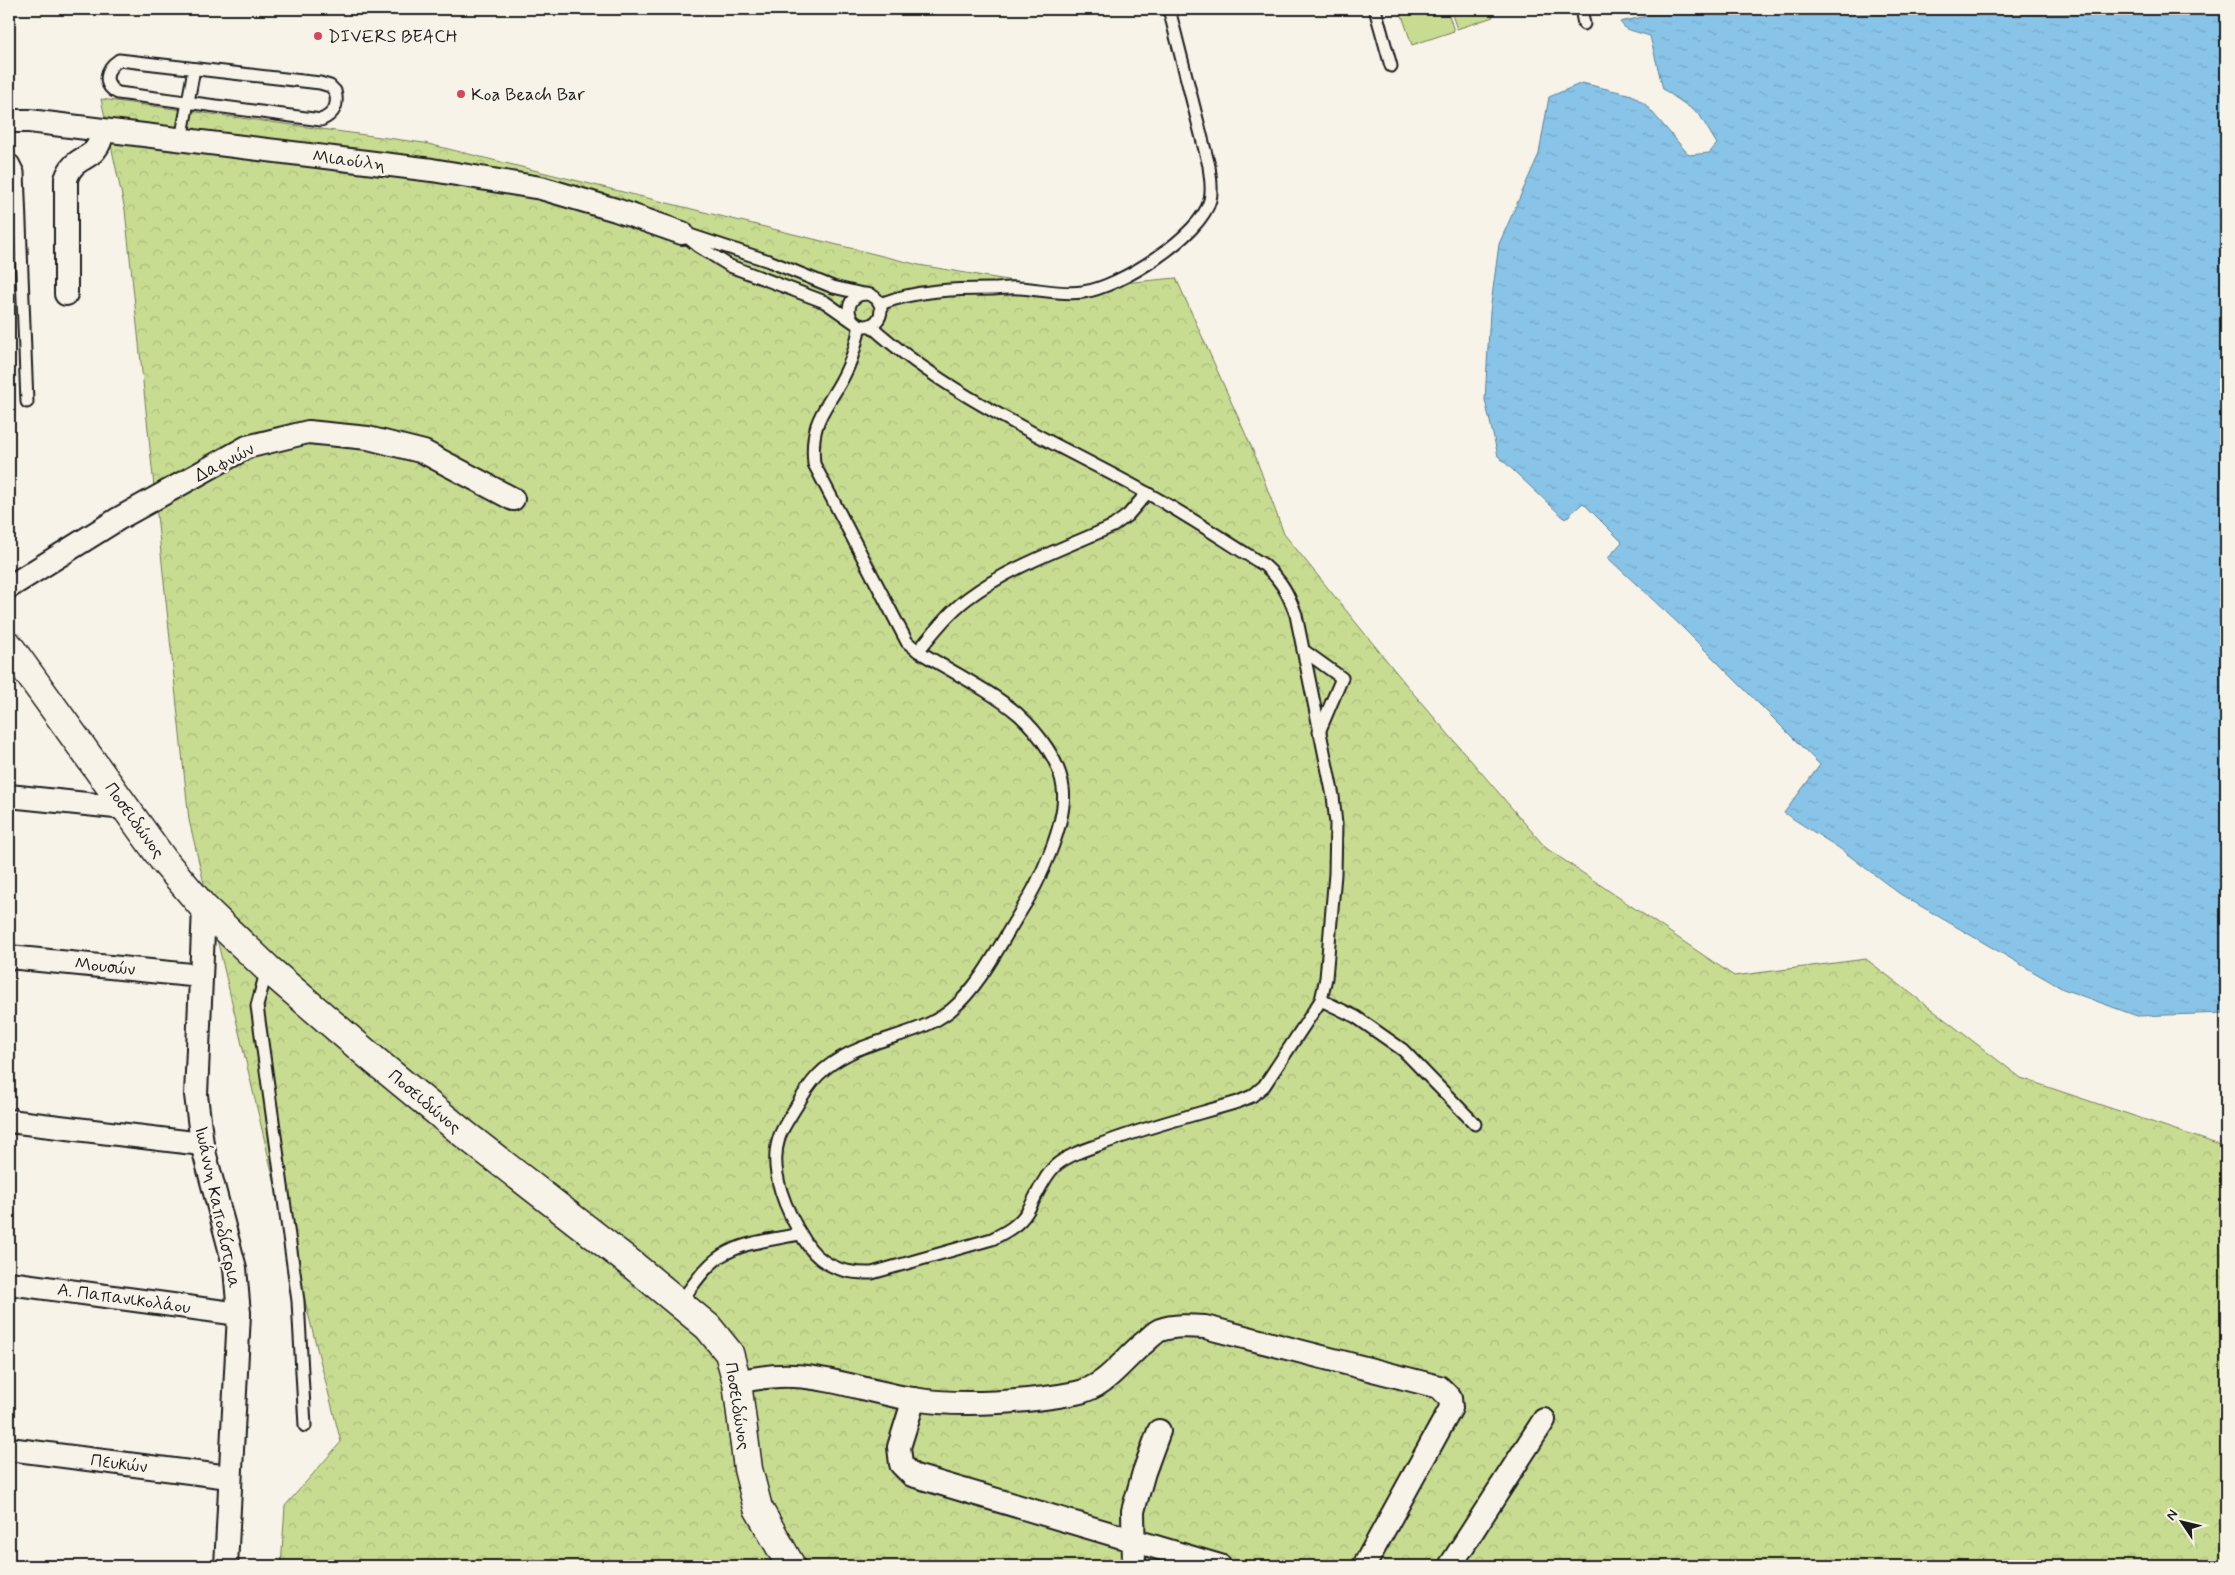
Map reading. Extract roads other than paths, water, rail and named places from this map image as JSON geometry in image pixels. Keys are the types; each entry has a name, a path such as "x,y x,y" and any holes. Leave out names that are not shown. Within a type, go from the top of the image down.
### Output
{"street":[{"name":"Μιαούλη","path":"9,121 29,121 432,170 541,188 616,210 682,233"},
{"path":"66,294 66,179 75,162 95,152 100,144 103,131"},
{"name":"Δαφνών","path":"9,587 118,520 247,447 308,432 368,438 424,452 513,499"},
{"name":"Ποσειδώνος","path":"9,646 53,704 164,861 204,908 267,968 463,1133 708,1327 729,1353 737,1382 748,1469 758,1508 790,1566"},
{"path":"9,796 125,808"},
{"name":"Ιωάννη Καποδίστρια","path":"204,908 196,1095 202,1144 235,1268 239,1314 229,1477 226,1566"},
{"name":"Μουσών","path":"9,957 201,976"},
{"path":"9,1121 202,1144"},
{"name":"Α. Παπανικολάου","path":"9,1283 239,1314"},
{"path":"737,1382 757,1378 793,1376 914,1400 980,1402 1078,1393 1096,1386 1113,1374 1141,1345 1159,1331 1181,1326 1205,1327 1438,1387 1450,1398 1450,1408 1364,1566"},
{"path":"914,1400 899,1448 900,1464 912,1475 1220,1566"},
{"path":"1450,1566 1544,1420"},
{"path":"1134,1566 1133,1511 1144,1472 1159,1431"},
{"name":"Πευκών","path":"9,1449 229,1477"}],"lane":[{"path":"880,304 911,294 932,291 1019,288 1066,294 1102,288 1124,278 1170,247 1192,228 1204,214 1210,201 1212,185 1209,166 1169,9"},
{"path":"1375,9 1391,66"},
{"path":"1581,9 1584,24"},
{"path":"119,60 320,83 330,86 335,92 336,108 331,116 321,120 188,103 118,93 111,90 107,84 108,73 112,65 119,60"},
{"path":"181,140 194,69"},
{"path":"9,160 13,162 18,172 28,402"},
{"path":"682,233 770,261 833,287 873,296 880,304 881,314 875,323 861,325"},
{"path":"682,233 698,246 730,266 825,302 861,325 923,368 976,402 1147,493 1264,565 1277,577 1288,592 1296,615 1333,796 1336,848 1326,978 1321,1000 1275,1073 1264,1086 1252,1096 1238,1102 1130,1133 1071,1156 1056,1165 1045,1177 1028,1211 1019,1222 1006,1232 992,1239 872,1273 853,1273 837,1269 821,1259 808,1246 800,1234 778,1180 775,1161 779,1138 809,1084 826,1067 851,1053 931,1022 950,1011 966,995 1035,889 1063,812 1063,788 1056,764 1038,736 1018,714 994,697 918,652 907,642 900,632 814,464 812,445 817,424 824,407 848,367 861,325"},
{"path":"861,325 849,314 849,308 854,298 863,294"},
{"path":"918,652 944,620 967,599 994,581 1113,526 1128,515 1147,493"},
{"path":"1303,650 1342,678 1320,732"},
{"path":"267,968 257,1006 298,1301 305,1426"},
{"path":"1321,1000 1356,1017 1403,1050 1475,1124"},
{"path":"680,1303 709,1267 726,1252 746,1245 800,1234"}],"water":[{"path":"1652,9 2226,9 2226,1013 2137,1016 2063,989 1900,894 1839,848 1784,813 1820,765 1680,625 1608,558 1622,542 1583,503 1565,519 1498,456 1485,400 1490,312 1499,244 1539,154 1549,97 1582,83 1632,95 1646,105 1689,155 1709,153 1717,144 1699,114 1663,89 1650,36 1626,29 1620,22 1647,16"}],"place":[{"name":"DIVERS BEACH","path":"318,36"},
{"name":"Koa Beach Bar","path":"461,94"}]}
